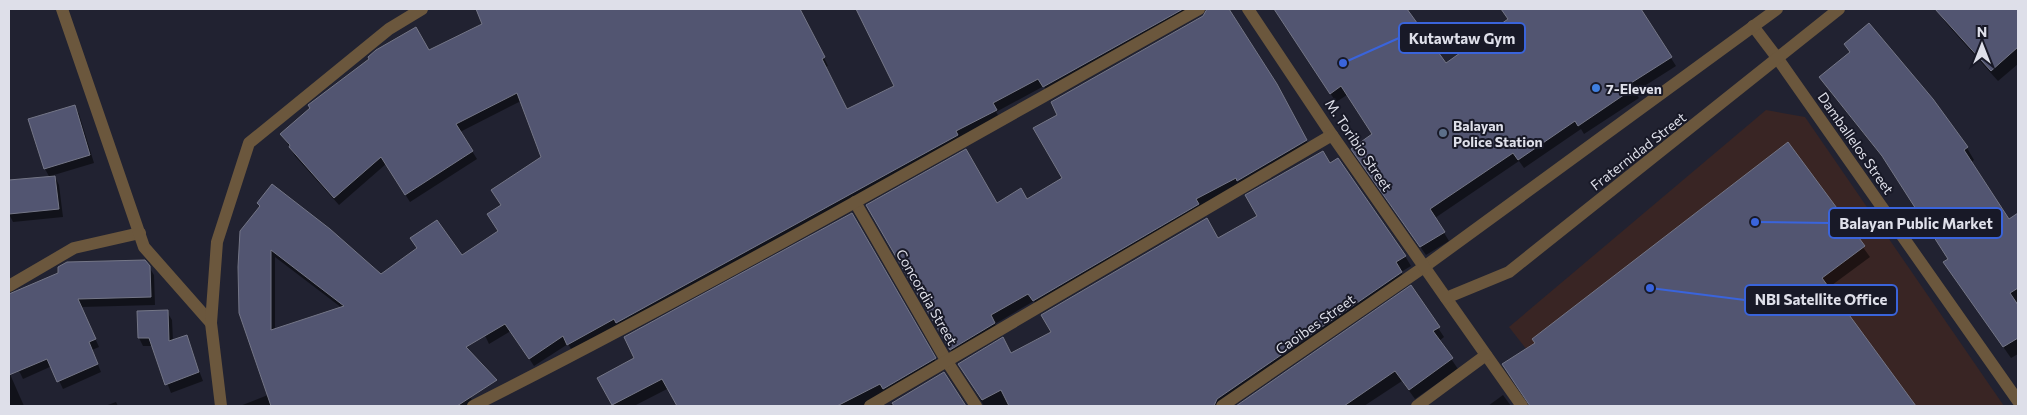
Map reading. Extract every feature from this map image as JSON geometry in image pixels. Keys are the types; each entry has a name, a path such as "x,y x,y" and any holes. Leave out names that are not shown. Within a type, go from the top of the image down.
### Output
{"street":[{"path":"62,9 144,247 211,323"},
{"path":"221,406 211,323 217,242 249,143 389,29 422,9"},
{"path":"473,406 535,375 855,202 1199,9"},
{"name":"M. Toribio Street","path":"1248,9 1332,134 1522,406"},
{"path":"1424,267 1776,9"},
{"name":"Fraternidad Street","path":"1446,298 1509,272 1839,9"},
{"name":"Damballelos Street","path":"1753,26 2018,401"},
{"path":"870,406 1332,134"},
{"name":"Concordia Street","path":"855,202 946,360 976,406"},
{"path":"9,286 74,248 140,233"},
{"name":"Caoibes Street","path":"1222,406 1424,267"},
{"path":"1417,406 1486,355"}],"shaded area":[{"path":"1766,110 1805,117 2004,406 1571,406 1509,327"}],"building":[{"path":"476,9 800,9 825,57 822,59 847,109 894,86 856,9 1183,9 1043,87 1038,79 993,103 997,110 956,131 958,135 616,323 614,319 567,345 563,336 529,359 505,324 466,347 497,380 457,406 271,406 239,313 238,267 240,231 260,206 257,203 272,184 330,229 381,274 417,248 410,238 437,220 462,255 498,231 487,214 501,205 491,190 541,157 517,93 456,124 473,151 405,195 381,157 334,198 289,147 290,145 280,134 310,108 308,105 369,59 368,57 376,50 416,27 429,50 482,24","holes":["271,250 344,306 271,330"]},
{"path":"1207,9 1229,9 1277,84 1307,140 1237,181 1236,178 1196,199 1199,204 1033,301 1028,294 991,315 995,323 950,350 866,205 966,149 997,203 1021,188 1027,199 1062,178 1033,128 1057,115 1051,102 1203,16"},
{"path":"1274,9 1407,9 1446,63 1508,19 1501,9 1641,9 1672,57 1631,83 1634,88 1578,126 1575,121 1518,160 1513,153 1430,209 1445,232 1420,247 1351,149 1372,134 1341,86 1330,94"},
{"path":"1935,9 2018,9 2018,47 1991,71"},
{"path":"1869,23 1933,99 1968,147 1964,150 2009,219 2018,213 2018,288 2010,293 2018,305 2018,338 2003,347 1943,262 1948,259 1882,156 1819,77 1850,52 1844,44"},
{"path":"75,105 90,155 44,169 28,119"},
{"path":"1788,142 1865,246 1822,278 1916,406 1530,406 1502,364 1535,343 1532,339"},
{"path":"1323,151 1330,163 1338,158 1406,256 1396,262 1402,272 1217,399 1214,406 1009,406 1001,390 982,400 958,364 1003,337 1011,353 1051,332 1041,315 1207,218 1218,238 1257,216 1245,195"},
{"path":"55,176 59,209 9,214 9,180"},
{"path":"852,213 936,358 883,389 880,384 837,406 677,406 662,379 612,405 597,378 634,358 624,337"},
{"path":"145,260 150,266 151,297 78,299 96,339 89,342 98,364 57,382 47,359 9,375 9,294 58,273 58,267 67,262"},
{"path":"1411,285 1440,327 1433,331 1453,358 1409,390 1395,371 1344,406 1236,406"},
{"path":"168,310 169,341 187,335 199,372 165,385 149,338 138,338 137,311"},
{"path":"944,372 966,406 894,406 892,403"}],"place":[{"name":"Kutawtaw Gym","path":"1343,63"},
{"name":"7-Eleven","path":"1596,88"},
{"name":"Balayan Police Station","path":"1443,133"},
{"name":"Balayan Public Market","path":"1755,222"},
{"name":"NBI Satellite Office","path":"1650,288"}]}
